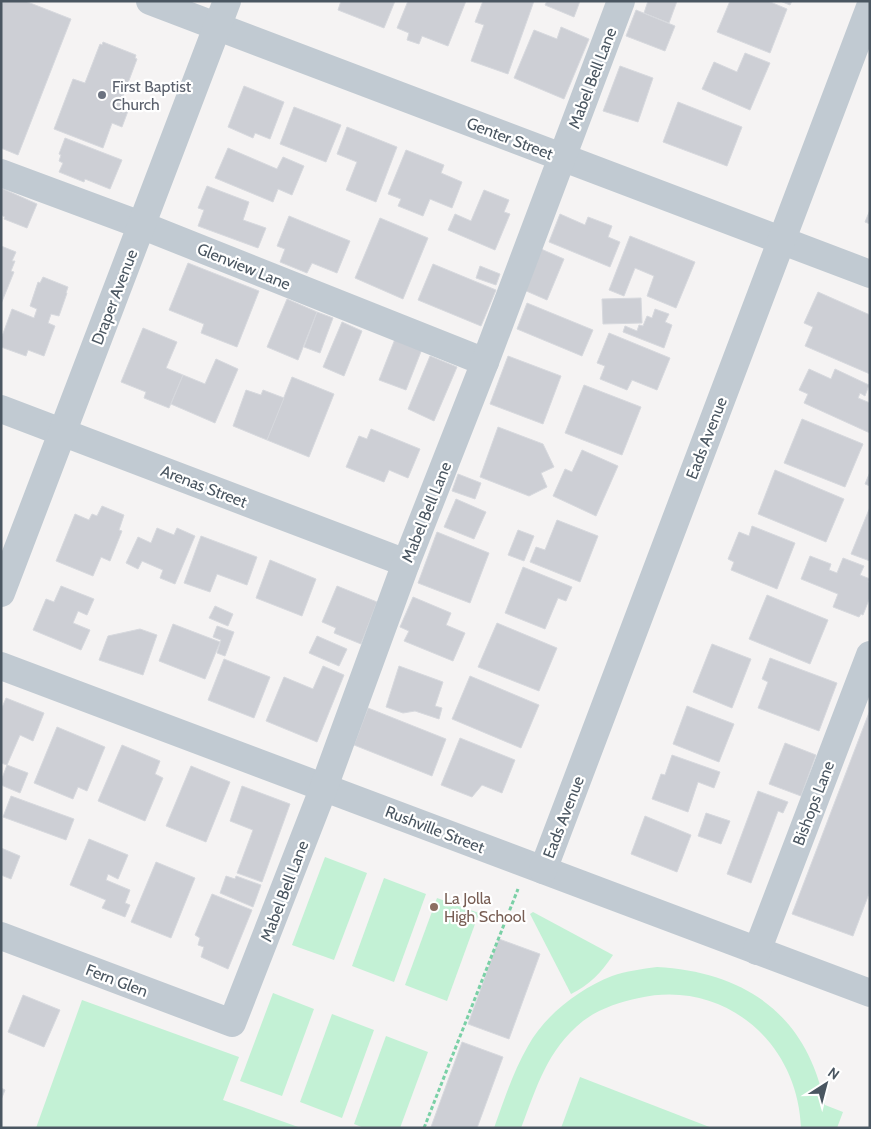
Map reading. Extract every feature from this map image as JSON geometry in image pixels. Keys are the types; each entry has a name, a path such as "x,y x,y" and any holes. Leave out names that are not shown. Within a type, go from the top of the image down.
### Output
{"street":[{"name":"Genter Street","path":"150,1 870,274"},
{"name":"Draper Avenue","path":"1,593 227,1"},
{"name":"Mabel Bell Lane","path":"232,1023 324,787 406,563 486,362 561,157 621,1"},
{"name":"Eads Avenue","path":"543,870 870,7"},
{"name":"Glenview Lane","path":"1,172 141,225 486,362"},
{"name":"Arenas Street","path":"1,409 406,563"},
{"name":"Bishops Lane","path":"757,951 869,661"},
{"name":"Rushville Street","path":"1,666 870,993"},
{"name":"Fern Glen","path":"1,936 232,1023"}],"path":[{"path":"424,1128 520,883"}],"green space":[{"path":"325,857 367,873 334,960 292,945"},
{"path":"384,878 426,894 394,982 352,966"},
{"path":"437,898 479,913 447,1001 405,985"},
{"path":"533,912 613,955 594,978 571,994 530,914"},
{"path":"657,967 689,971 718,978 745,989 768,1004 787,1023 804,1046 816,1073 825,1105 843,1112 837,1128 801,1128 797,1097 786,1069 771,1044 751,1024 727,1008 700,998 670,995 639,998 624,1002 602,1010 583,1021 560,1044 552,1057 538,1083 521,1128 494,1128 509,1086 528,1046 553,1014 575,996 600,981 634,970"},
{"path":"273,993 314,1009 282,1096 240,1081"},
{"path":"82,1000 239,1057 223,1100 301,1128 36,1128"},
{"path":"332,1014 374,1030 342,1118 300,1102"},
{"path":"386,1036 428,1052 400,1128 364,1128 354,1124"},
{"path":"580,1077 712,1128 561,1128"}],"building":[{"path":"3,1 25,1 71,19 18,155 1,148 1,6"},
{"path":"341,1 395,1 384,28 338,10"},
{"path":"408,1 466,1 448,46 422,36 419,44 407,40 409,33 397,28"},
{"path":"483,1 534,1 508,74 471,61 484,25 475,22"},
{"path":"547,1 580,1 574,17 545,5"},
{"path":"648,1 677,1 669,23 644,13"},
{"path":"730,1 768,1 787,9 770,53 717,32"},
{"path":"780,1 792,1 790,5"},
{"path":"636,10 675,26 665,51 626,36"},
{"path":"561,27 589,39 564,99 514,78 534,30 557,39"},
{"path":"103,42 136,55 135,58 137,59 122,99 131,103 122,127 112,123 103,148 54,129 73,79 85,83 100,44 102,45"},
{"path":"745,53 770,63 750,110 702,89 714,62 737,72"},
{"path":"620,66 653,78 638,122 603,111"},
{"path":"244,86 284,102 270,139 255,133 253,138 228,127"},
{"path":"678,102 742,127 727,166 663,142"},
{"path":"294,107 341,125 326,162 280,144"},
{"path":"347,127 397,147 376,202 346,190 357,162 337,154"},
{"path":"65,138 122,160 110,189 85,179 84,182 59,172 63,163 59,161 61,155 59,154"},
{"path":"228,148 277,169 283,157 304,166 292,195 278,189 273,202 215,178"},
{"path":"406,150 444,165 441,173 462,182 452,208 430,199 423,216 398,206 401,199 388,194"},
{"path":"207,186 249,202 243,220 266,228 258,248 198,226 204,210 198,208"},
{"path":"1,188 37,204 27,228 4,219 5,217 1,215"},
{"path":"484,190 509,200 504,212 510,214 495,250 448,230 455,214 471,221"},
{"path":"870,210 870,224 865,222"},
{"path":"560,214 585,225 588,217 612,226 608,237 620,242 610,267 549,242"},
{"path":"289,216 350,241 337,273 312,263 307,273 280,262 285,249 277,246"},
{"path":"380,218 428,238 403,299 355,278"},
{"path":"630,236 695,262 676,308 647,296 654,276 635,268 624,296 609,290"},
{"path":"1,246 16,252 12,261 15,261 11,271 14,272 1,304"},
{"path":"541,249 564,259 547,300 524,290"},
{"path":"188,263 259,291 237,347 201,333 204,324 169,310"},
{"path":"433,264 496,290 481,326 418,300"},
{"path":"480,266 500,274 496,285 476,278"},
{"path":"43,277 68,287 59,316 51,314 48,323 55,326 44,356 28,350 26,356 1,347 1,339 12,309 34,318 37,309 30,306 38,282 40,283"},
{"path":"818,292 870,315 870,374 805,346 813,327 804,323"},
{"path":"641,298 642,323 603,324 602,299"},
{"path":"287,299 317,312 298,360 267,347"},
{"path":"527,303 593,330 582,356 517,329"},
{"path":"655,309 669,314 665,322 672,325 664,348 623,332 625,326 637,331 639,325 643,326 647,316 652,318"},
{"path":"317,312 333,318 320,353 304,347"},
{"path":"342,322 362,331 344,376 323,367"},
{"path":"143,328 177,342 166,368 183,375 169,408 144,398 146,392 121,382"},
{"path":"609,333 670,358 657,390 632,380 627,390 600,379 605,366 597,363"},
{"path":"395,339 422,349 406,390 379,380"},
{"path":"430,356 457,367 434,421 408,409"},
{"path":"508,356 561,376 543,424 490,404"},
{"path":"216,359 238,369 215,423 171,404 183,375 205,384"},
{"path":"809,369 831,379 835,369 869,385 865,396 860,393 858,398 870,403 870,433 804,403 808,394 799,390"},
{"path":"292,377 334,394 309,457 267,440"},
{"path":"584,385 641,407 622,455 565,433"},
{"path":"246,390 261,395 263,390 284,398 267,440 233,426"},
{"path":"802,419 863,444 845,487 784,463"},
{"path":"498,427 543,444 554,467 541,473 547,487 529,496 480,477"},
{"path":"371,429 420,449 408,478 389,470 384,482 346,467 359,436 367,439"},
{"path":"582,450 618,466 596,516 553,496 565,469 572,472"},
{"path":"775,470 844,499 826,542 758,514"},
{"path":"870,472 870,486 865,484"},
{"path":"458,474 481,483 475,499 452,491"},
{"path":"456,499 486,512 474,539 444,527"},
{"path":"102,506 124,515 119,530 122,531 110,561 101,557 93,576 56,561 75,514 89,520 92,514 97,516"},
{"path":"870,507 870,561 851,554"},
{"path":"557,520 598,536 580,582 530,562 536,547 545,550"},
{"path":"752,526 795,543 777,589 731,570 734,562 728,559 739,532 749,536"},
{"path":"157,528 174,535 177,528 195,536 175,584 160,578 163,570 142,561 138,569 126,563 138,537 151,543"},
{"path":"518,530 534,536 524,561 508,555"},
{"path":"437,532 489,553 470,603 418,583"},
{"path":"201,536 257,557 247,585 217,574 210,592 184,583"},
{"path":"810,556 831,564 829,570 837,573 843,558 864,566 860,575 870,579 868,582 870,582 870,597 863,615 861,614 859,617 833,607 838,594 801,579"},
{"path":"270,560 316,579 302,616 256,598"},
{"path":"523,567 572,587 566,601 558,598 545,629 505,613"},
{"path":"61,586 94,599 87,615 78,611 73,623 90,630 81,650 33,630 46,599 54,602"},
{"path":"337,586 377,602 361,644 334,633 336,628 322,622"},
{"path":"767,595 828,620 810,664 749,639"},
{"path":"413,597 451,613 446,625 465,633 453,661 404,641 409,631 400,627"},
{"path":"215,606 233,614 228,626 209,618"},
{"path":"497,623 557,648 539,691 478,667"},
{"path":"173,624 220,642 205,679 159,661"},
{"path":"217,626 234,632 225,656 217,653 221,640 213,637"},
{"path":"140,629 157,635 143,675 99,660 108,636"},
{"path":"317,636 347,649 339,666 309,653"},
{"path":"712,644 751,659 732,708 693,692"},
{"path":"770,658 837,683 819,731 758,708 768,682 762,679"},
{"path":"224,659 270,677 254,718 208,700"},
{"path":"323,666 344,675 317,742 266,721 284,677 313,689"},
{"path":"399,666 443,682 435,706 442,708 439,719 415,711 403,713 386,707"},
{"path":"470,676 539,705 521,748 452,719"},
{"path":"6,698 44,713 33,741 20,735 7,765 1,763 1,710"},
{"path":"687,706 734,724 719,762 673,744"},
{"path":"368,708 446,739 432,776 354,745"},
{"path":"870,710 870,891 853,936 792,914"},
{"path":"57,727 105,747 87,791 78,787 73,799 34,783"},
{"path":"460,738 515,760 502,793 482,785 472,797 441,785"},
{"path":"785,743 816,755 801,796 769,784"},
{"path":"122,745 160,761 155,774 163,778 145,821 98,801"},
{"path":"672,755 720,772 714,788 698,782 688,812 652,799 661,774 665,775"},
{"path":"7,765 28,773 20,793 1,785"},
{"path":"191,766 230,782 206,842 166,826"},
{"path":"242,786 290,804 262,882 237,873 253,830 230,821"},
{"path":"758,791 788,802 783,813 778,811 751,883 727,874"},
{"path":"11,796 74,819 66,840 3,817"},
{"path":"706,813 730,821 721,844 698,836"},
{"path":"645,816 691,835 677,872 631,854"},
{"path":"89,839 128,855 118,879 108,874 106,880 130,890 125,903 130,905 125,917 102,908 106,900 70,885"},
{"path":"1,848 20,856 11,879 1,875"},
{"path":"156,862 195,878 171,938 131,922"},
{"path":"226,876 235,879 236,876 261,885 253,907 220,893"},
{"path":"212,894 252,910 228,969 201,957 204,947 198,945 200,938 195,935"},
{"path":"499,939 540,954 509,1039 468,1024"},
{"path":"23,995 60,1010 44,1047 8,1032"},
{"path":"462,1042 503,1057 477,1128 431,1127"},
{"path":"1,1088 5,1090 1,1100"}],"place":[{"name":"First Baptist Church","path":"102,95"},
{"name":"La Jolla High School","path":"434,907"}]}
